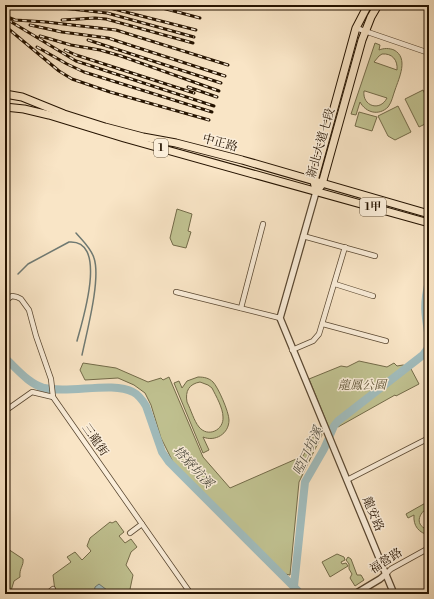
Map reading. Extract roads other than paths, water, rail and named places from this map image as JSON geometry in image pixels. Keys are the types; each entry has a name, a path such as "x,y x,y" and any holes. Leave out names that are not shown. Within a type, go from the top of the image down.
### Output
{"main road":[{"name":"新北大道七段","path":"316,192 314,181 356,28 368,5"},
{"name":"新北大道七段","path":"316,192 322,184 365,32 378,5"},
{"name":"中正路","path":"5,94 22,97 64,114 143,137 183,145 429,214"},
{"path":"31,110 32,102"},
{"name":"中正路","path":"5,107 31,110 131,140 429,223"}],"street":[{"path":"356,28 429,53"},
{"path":"316,192 280,318 292,350 308,344 317,338 323,324 345,248"},
{"path":"241,308 263,224"},
{"path":"303,236 375,256"},
{"path":"334,284 373,296"},
{"path":"176,292 280,318"},
{"path":"5,301 12,296 17,297 21,299 29,310 36,336 51,379 53,395 32,392 5,410"},
{"path":"323,324 386,341"},
{"name":"龍安路","path":"292,350 394,594"},
{"name":"三龍街","path":"53,395 191,594"},
{"path":"347,480 429,438"},
{"path":"130,533 142,524"},
{"name":"福營路","path":"355,594 391,570 429,548"},
{"path":"47,594 53,589"}],"water":[{"path":"99,584 107,590 106,594 94,594 95,587"}],"waterway":[{"path":"76,233 91,251 96,267 95,292 82,355"},
{"path":"18,274 28,264 69,242 81,245 88,254 90,283 77,341"},
{"name":"啞口坑溪","path":"429,281 425,310 429,338"},
{"name":"啞口坑溪","path":"294,586 305,482 324,449 334,426 338,421 423,355 429,347"},
{"name":"塔寮坑溪","path":"5,358 28,380 44,388 66,390 103,387 124,389 137,395 146,406 162,452 169,462 301,594"}],"railway":[{"path":"31,5 49,6"},
{"path":"95,5 196,30"},
{"path":"151,5 200,18"},
{"path":"44,6 107,13 194,37"},
{"path":"5,16 15,20 116,30 228,65"},
{"path":"62,20 95,18 106,19 193,43"},
{"path":"8,20 76,61 214,106"},
{"path":"30,25 62,32 108,38 225,76"},
{"path":"5,26 59,71 72,79 110,92 209,120"},
{"path":"40,36 71,45 100,50 121,56 219,91"},
{"path":"88,40 221,83"},
{"path":"37,47 84,72 212,112"},
{"path":"65,50 76,55 194,93"},
{"path":"188,87 217,97"}],"park label":[{"name":"龍鳳公園","path":"362,385"}]}
